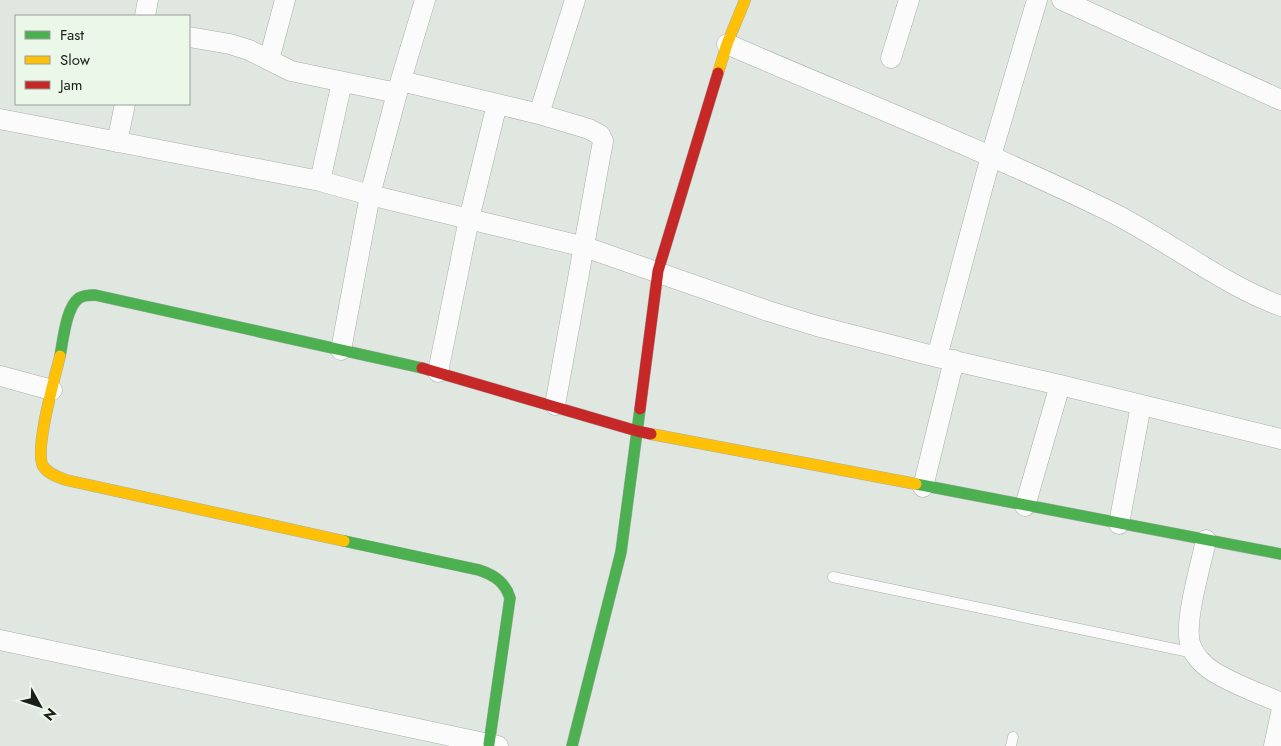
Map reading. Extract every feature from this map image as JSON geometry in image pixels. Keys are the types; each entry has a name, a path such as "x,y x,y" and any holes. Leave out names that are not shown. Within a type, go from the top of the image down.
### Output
{"street":[{"path":"145,15 148,0"},
{"path":"269,60 285,0"},
{"path":"341,350 370,195 399,87 426,0"},
{"path":"539,114 575,0"},
{"path":"572,746 621,552 658,271 727,44 745,0"},
{"path":"891,58 910,0"},
{"path":"923,487 946,359 990,156 1037,0"},
{"path":"1062,0 1281,100"},
{"path":"190,37 230,44 249,50 291,71 342,82 399,87 498,104 589,129 600,136 603,140 555,405"},
{"path":"727,44 990,156 1109,211 1140,227 1233,284 1257,297 1281,306"},
{"path":"320,181 342,82"},
{"path":"438,372 469,218 498,104"},
{"path":"117,142 125,105"},
{"path":"0,119 320,181 370,195 469,218 585,247 768,311 817,326 946,359 1281,439"},
{"path":"0,640 494,745 510,598 504,583 497,577 479,570 56,476 42,466 40,458 41,443 68,316 71,306 83,296 102,296 438,372 555,405 637,431 1281,554"},
{"path":"0,376 52,390"},
{"path":"1025,506 1060,385"},
{"path":"1119,524 1141,405"},
{"path":"1206,540 1189,623 1190,643 1194,653 1202,663 1214,672 1281,703"},
{"path":"1274,746 1281,714"}],"lane":[{"path":"833,577 1194,653"}],"traffic: fast":[{"path":"60,356 68,316 75,302 83,296 95,295 422,368"},
{"path":"572,746 621,552 640,409"},
{"path":"916,484 1281,554"},
{"path":"344,541 479,570 502,583 510,598 489,744"}],"traffic: slow":[{"path":"718,73 727,44 745,0"},
{"path":"60,356 46,413 41,445 43,466 50,473 66,480 344,541"},
{"path":"651,434 916,484"}],"traffic: jam":[{"path":"640,409 658,271 718,73"},
{"path":"422,368 651,434"}]}
